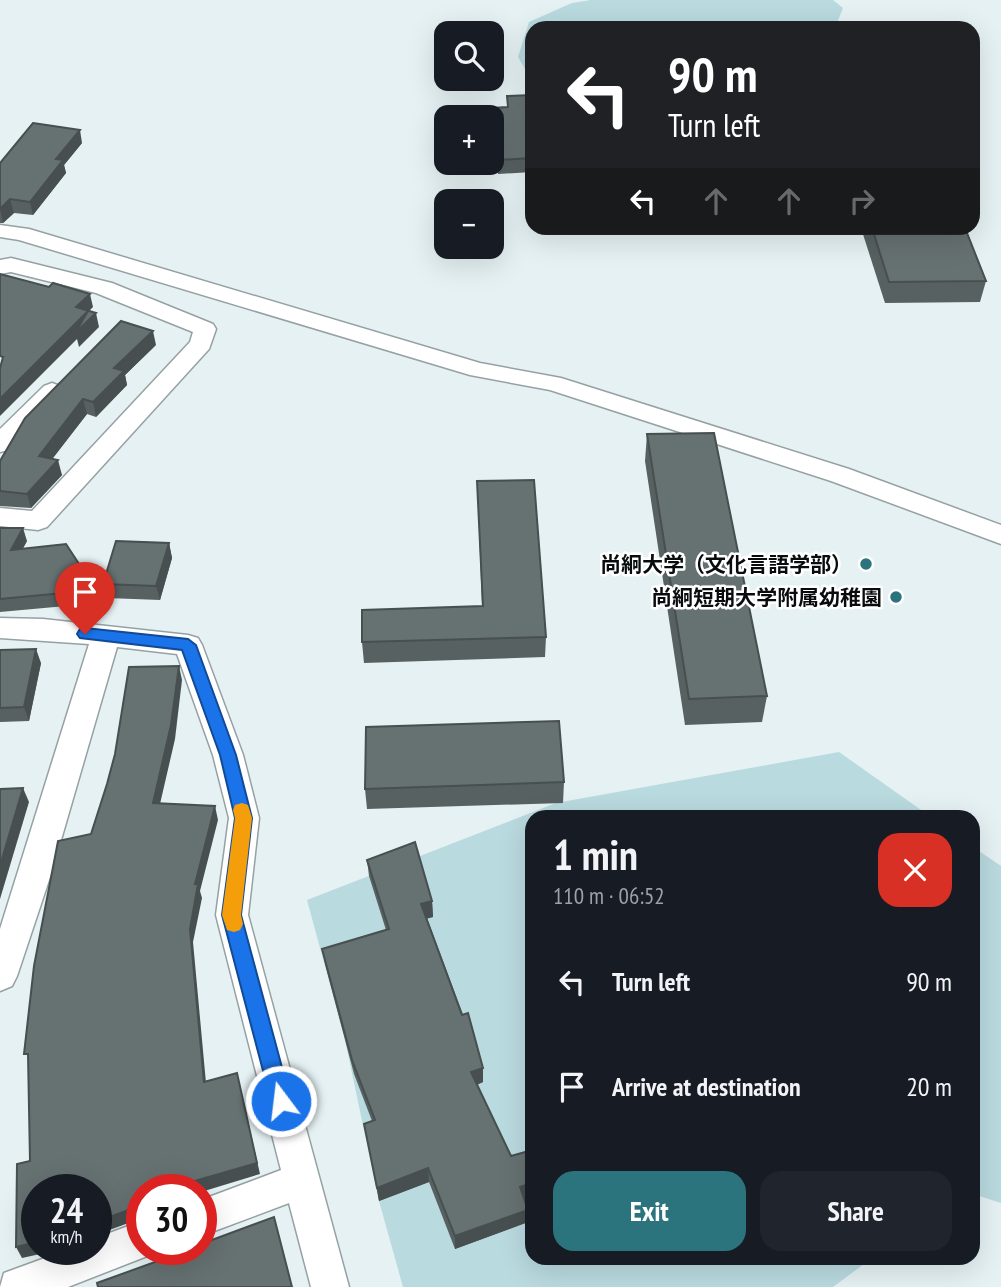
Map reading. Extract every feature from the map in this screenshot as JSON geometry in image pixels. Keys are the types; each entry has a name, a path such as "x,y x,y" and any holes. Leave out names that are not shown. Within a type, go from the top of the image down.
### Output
{"street":[{"path":"0,231 21,234 478,370 553,383 841,475 1001,535"},
{"path":"0,267 11,265 104,288 205,329 201,344 38,521 0,517"},
{"path":"121,321 140,302"},
{"path":"0,444 65,378"},
{"path":"0,628 44,629 188,645 228,755 244,818 232,915 330,1287"},
{"path":"0,976 36,871 106,636"},
{"path":"217,1212 302,1180"},
{"path":"18,1287 126,1246"}],"shaded area":[{"path":"591,0 833,0 843,8 838,21 531,21 572,3"},
{"path":"525,35 525,69 518,57"},
{"path":"839,752 921,810 538,810 556,803"},
{"path":"525,815 525,1265 863,1265 833,1287 403,1287 379,1201 345,1040 307,900"},
{"path":"980,852 1001,866 1001,1203 980,1196"}],"building":[{"path":"525,95 525,158 504,160 504,107 508,107 507,96"},
{"path":"33,123 80,130 56,159 63,160 30,202 10,199 0,209 0,163"},
{"path":"874,235 968,235 986,281 889,282"},
{"path":"0,274 49,287 53,283 90,294 76,307 96,313 75,333 88,311 0,399 0,368 3,357 0,356"},
{"path":"121,321 153,331 114,368 124,371 93,402 83,399 39,456 58,460 27,494 0,491 0,461 25,418"},
{"path":"714,433 767,696 689,699 647,434"},
{"path":"534,480 546,637 362,642 362,610 483,606 477,481"},
{"path":"0,528 23,528 11,550 66,544 96,590 0,599"},
{"path":"116,541 169,543 156,586 103,584"},
{"path":"36,649 24,707 0,708 0,650"},
{"path":"179,666 171,725 153,803 215,806 195,884 198,884 190,929 204,1082 237,1073 257,1163 217,1175 126,1174 126,1211 112,1216 112,1174 21,1174 21,1246 16,1247 17,1164 30,1161 28,1054 24,1054 34,966 58,841 91,834 115,754 129,667"},
{"path":"559,721 564,782 365,789 366,727"},
{"path":"23,788 0,866 0,789"},
{"path":"415,842 432,901 421,904 462,1015 468,1013 483,1068 471,1072 511,1156 525,1152 525,1185 520,1187 525,1211 455,1236 428,1168 377,1188 364,1124 375,1120 352,1060 322,949 389,929 367,860"},
{"path":"274,1217 292,1287 98,1287 97,1283 147,1265 217,1265 217,1238"}],"slow traffic":[{"path":"234,924 232,915 244,818 242,810"}],"place":[{"name":"尚絅大学（文化言語学部）","path":"866,564"},
{"name":"尚絅短期大学附属幼稚園","path":"896,597"}],"route":[{"path":"85,634 188,645 228,755 244,818 232,915 281,1101"}]}
